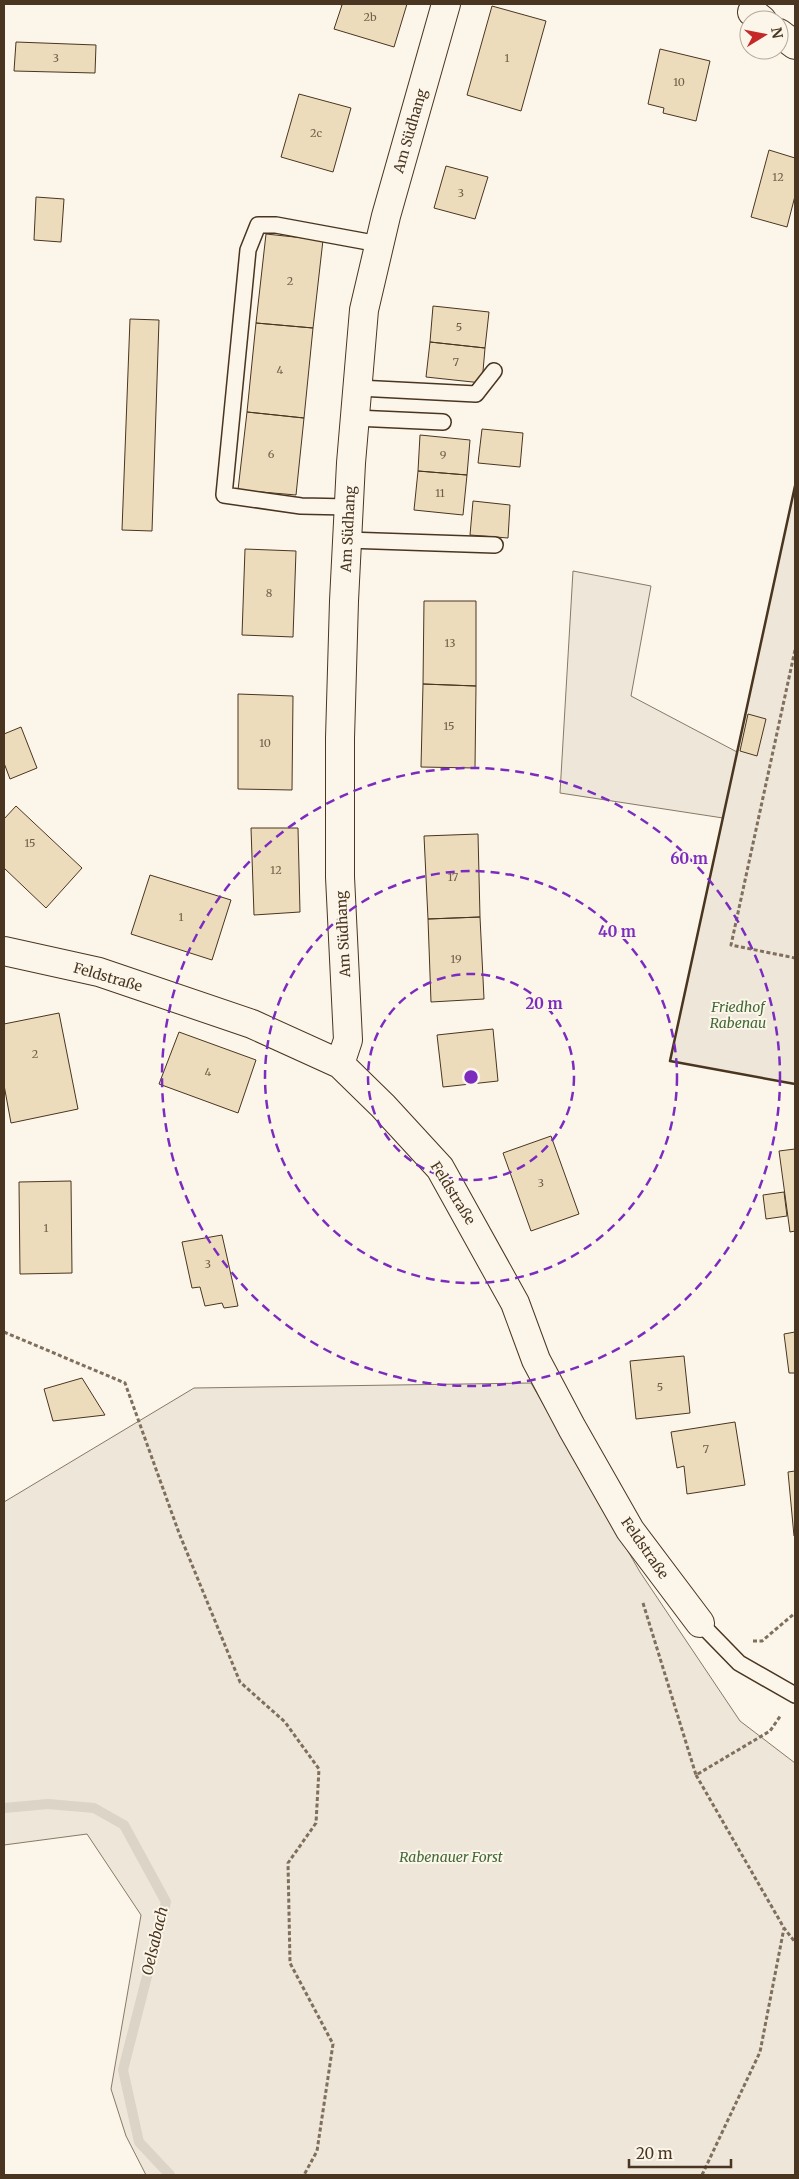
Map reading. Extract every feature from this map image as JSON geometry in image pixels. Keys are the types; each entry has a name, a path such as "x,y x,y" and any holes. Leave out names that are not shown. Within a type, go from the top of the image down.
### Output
{"street":[{"name":"Am Südhang","path":"340,1064 348,1040 340,877 340,738 347,540 364,310 379,244 446,4"},
{"name":"Feldstraße","path":"4,951 99,972 252,1024 340,1064 383,1106 440,1168 515,1303 536,1360 630,1530 706,1629"}],"lane":[{"path":"349,507 301,506 224,495 248,250 258,225 276,225 379,244"},
{"path":"358,388 476,394 494,371"},
{"path":"355,418 443,422"},
{"path":"347,540 495,544"},
{"path":"706,1629 739,1663 795,1695"}],"path":[{"path":"795,651 731,945 795,958"},
{"path":"4,1332 125,1383 131,1394 179,1533 240,1682 285,1722 319,1769 316,1823 288,1863 290,1963 332,2044 317,2151 304,2175"},
{"path":"641,1596 696,1775 784,1928 795,1942"},
{"path":"706,1629 736,1643 762,1641 795,1613"},
{"path":"696,1775 770,1732"},
{"path":"702,2175 760,2052 784,1928"}],"green space":[{"name":"Friedhof Rabenau","path":"795,486 795,1084 670,1061 723,818 560,793 573,571 651,586 631,696 737,752"},
{"name":"Rabenauer Forst","path":"531,1383 640,1572 740,1721 795,1763 795,2175 146,2175 126,2136 111,2089 141,1915 87,1834 4,1845 4,1502 194,1388"}],"building":[{"path":"338,4 407,4 394,47 334,29 342,5"},
{"path":"492,6 546,21 521,111 467,95"},
{"path":"16,42 96,45 95,73 14,71"},
{"path":"660,49 710,61 696,121 663,113 664,108 648,104"},
{"path":"299,94 351,108 333,172 281,157"},
{"path":"769,150 795,158 795,196 787,227 751,217"},
{"path":"446,166 488,177 475,219 434,208"},
{"path":"36,197 64,199 61,242 34,240"},
{"path":"266,234 323,240 313,328 256,323"},
{"path":"433,306 489,312 485,348 430,342"},
{"path":"130,319 159,320 152,531 122,530"},
{"path":"256,323 313,328 304,418 247,412"},
{"path":"430,342 485,348 482,383 426,377"},
{"path":"247,412 304,418 296,495 238,490"},
{"path":"482,429 523,433 520,467 478,463"},
{"path":"420,435 470,440 467,475 418,471"},
{"path":"418,471 467,475 463,515 414,510"},
{"path":"473,501 510,505 508,538 470,535"},
{"path":"245,549 296,551 293,637 242,635"},
{"path":"424,601 476,601 476,686 423,684"},
{"path":"423,684 476,686 475,768 421,767"},
{"path":"238,694 293,696 292,790 238,789"},
{"path":"748,714 766,719 757,756 740,751"},
{"path":"21,727 37,768 10,779 4,763 4,734"},
{"path":"16,806 82,868 46,908 4,868 4,819"},
{"path":"251,828 298,828 300,912 254,915"},
{"path":"478,834 480,917 428,919 424,836"},
{"path":"150,875 231,900 212,960 131,934"},
{"path":"480,917 484,999 431,1002 428,919"},
{"path":"59,1013 78,1109 11,1123 4,1085 4,1024"},
{"path":"493,1029 498,1081 443,1087 437,1035"},
{"path":"179,1032 256,1060 238,1113 159,1084"},
{"path":"551,1136 579,1214 531,1231 503,1153"},
{"path":"795,1149 795,1231 790,1232 779,1151"},
{"path":"71,1181 72,1273 20,1274 19,1182"},
{"path":"784,1192 787,1216 766,1219 763,1195"},
{"path":"222,1235 238,1306 224,1308 222,1303 205,1306 200,1287 192,1288 182,1242"},
{"path":"795,1332 795,1373 789,1373 784,1334"},
{"path":"684,1356 690,1413 636,1419 630,1361"},
{"path":"82,1378 105,1415 53,1421 44,1389"},
{"path":"735,1422 745,1485 687,1494 684,1466 677,1468 671,1432"},
{"path":"795,1471 795,1536 794,1536 788,1472"}],"waterway":[{"name":"Oelsabach","path":"4,1808 48,1804 94,1808 124,1825 166,1902 123,2070 139,2142 170,2175"}],"wall":[{"path":"795,486 670,1061 795,1084"}]}
